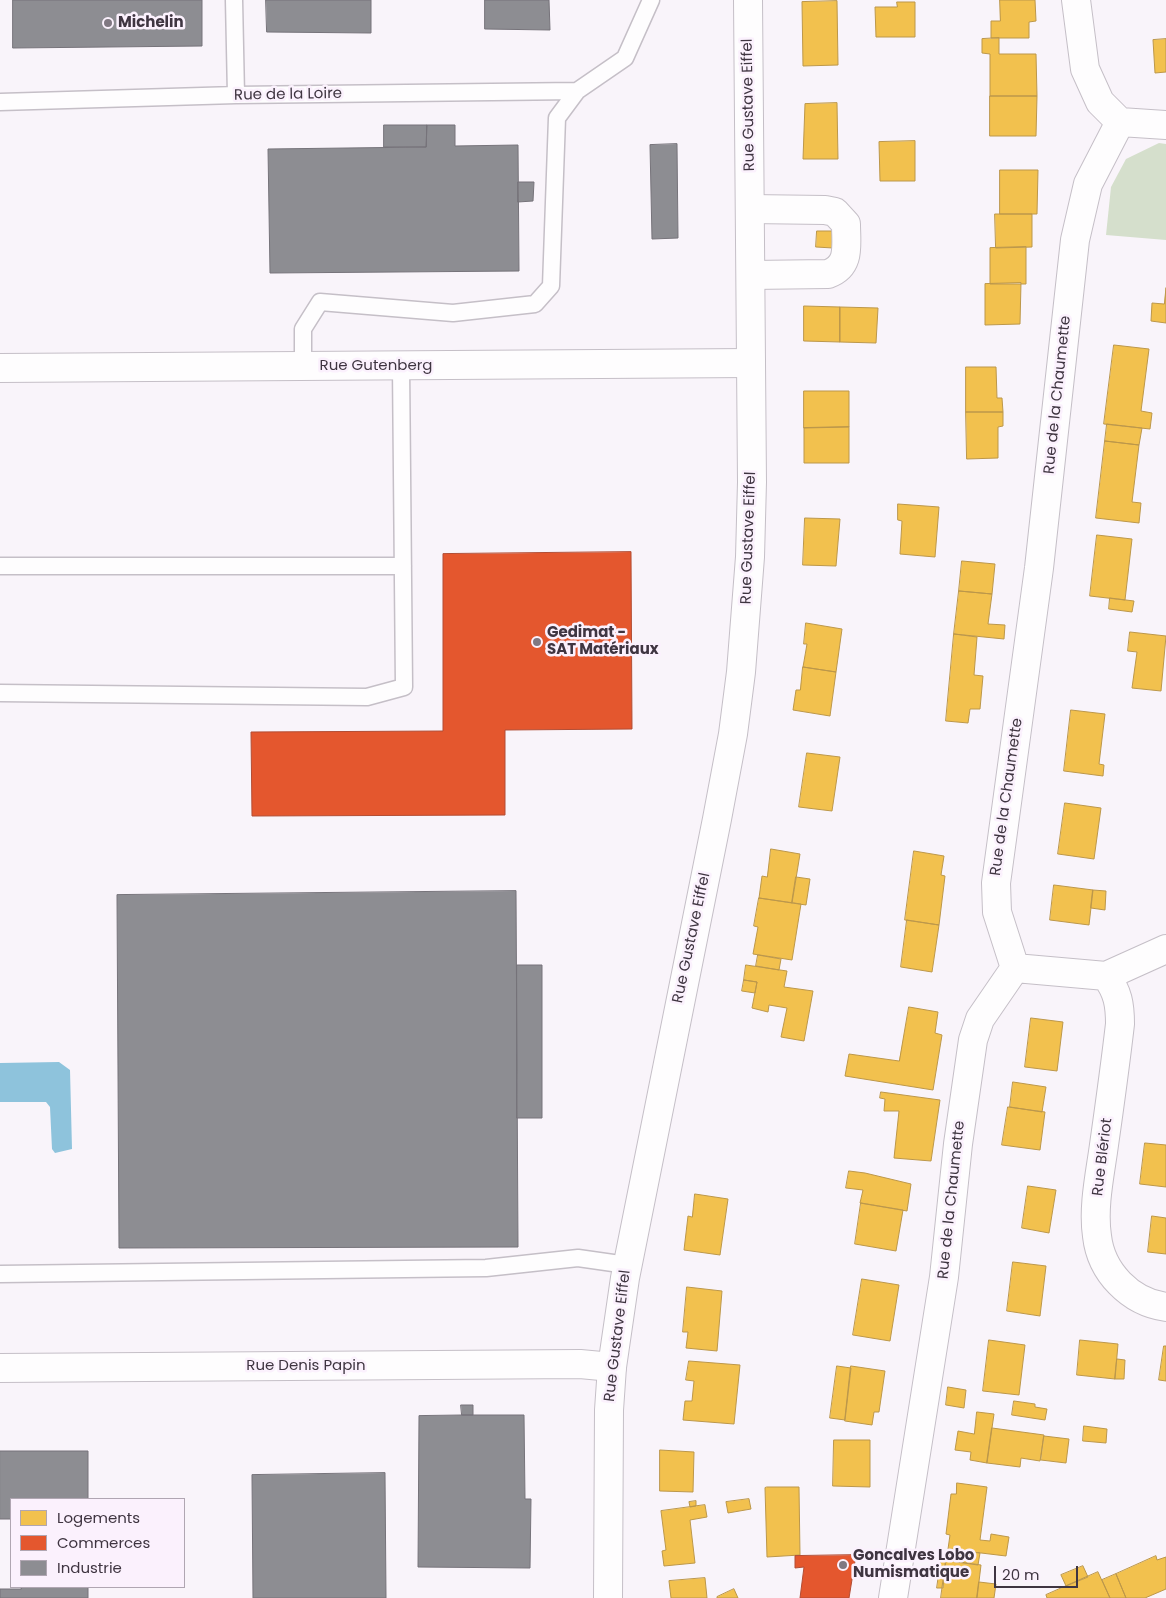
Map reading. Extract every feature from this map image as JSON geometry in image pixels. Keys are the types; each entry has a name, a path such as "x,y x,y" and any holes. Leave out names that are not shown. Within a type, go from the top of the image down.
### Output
{"street":[{"name":"Rue Gustave Eiffel","path":"608,1598 607,1467 612,1367 627,1265 733,734 741,672 750,557 752,482 748,0"},
{"path":"1076,0 1085,69 1100,102 1120,122 1166,125"},
{"name":"Rue de la Chaumette","path":"893,1598 944,1277 959,1135 973,1040 980,1019 1015,968 996,912 995,896 998,853 1039,568 1075,240 1088,184 1120,122"},
{"path":"750,209 825,210 835,212 846,224 846,258 843,265 836,271 828,274 751,275"},
{"name":"Rue Gutenberg","path":"0,368 751,363"},
{"path":"1015,968 1106,976 1166,949"},
{"name":"Rue Blériot","path":"1106,976 1114,987 1119,999 1120,1024 1098,1190 1097,1235 1103,1258 1112,1274 1126,1289 1141,1300 1166,1307"},
{"name":"Rue Denis Papin","path":"0,1368 570,1364 612,1367"}],"lane":[{"path":"234,0 236,95"},
{"path":"303,366 303,330 320,302 453,313 535,304 551,286 557,118 576,91 625,58 651,0"},
{"name":"Rue de la Loire","path":"0,102 236,95 576,91"},
{"path":"0,693 367,697 404,687 401,366"},
{"path":"0,566 403,566"},
{"path":"0,1274 486,1268 578,1258 627,1265"}],"green space":[{"path":"1159,143 1166,144 1166,240 1106,235 1111,187 1126,159"}],"water":[{"path":"59,1062 70,1070 72,1149 55,1153 52,1149 50,1107 46,1102 0,1102 0,1063"}],"building: Logements":[{"path":"1000,0 1035,0 1036,21 1029,22 1029,38 991,38 991,21 1000,21"},
{"path":"837,1 838,65 803,66 802,2"},
{"path":"897,2 915,2 915,37 876,37 875,7 897,7"},
{"path":"999,38 999,54 1036,54 1037,96 990,96 990,54 982,53 982,39"},
{"path":"1166,39 1166,72 1155,73 1153,40"},
{"path":"990,96 1037,96 1036,136 990,136"},
{"path":"837,103 838,159 803,159 805,104"},
{"path":"915,141 915,181 880,181 879,142"},
{"path":"1000,170 1038,170 1037,214 1000,214"},
{"path":"995,214 1032,214 1032,247 996,248"},
{"path":"817,231 834,231 833,248 816,247"},
{"path":"1026,247 1026,284 990,284 990,248"},
{"path":"1021,283 1020,324 985,325 985,284"},
{"path":"1166,288 1166,323 1151,321 1152,303 1164,304"},
{"path":"804,306 840,307 840,342 804,341"},
{"path":"840,307 878,308 876,343 840,342"},
{"path":"1114,345 1149,349 1141,411 1152,413 1150,429 1104,424"},
{"path":"966,367 996,367 997,398 1002,398 1003,412 966,412"},
{"path":"804,391 849,391 849,427 804,428"},
{"path":"966,412 1003,412 1003,426 998,427 998,458 967,459"},
{"path":"1107,424 1142,428 1139,445 1105,441"},
{"path":"849,427 849,463 804,463 804,428"},
{"path":"1105,441 1139,445 1132,502 1141,503 1139,523 1096,518"},
{"path":"898,504 939,507 935,557 900,554 902,521 898,520"},
{"path":"805,518 840,519 836,566 803,565"},
{"path":"1097,535 1132,539 1125,600 1090,596"},
{"path":"962,561 995,564 992,594 959,591"},
{"path":"959,591 992,594 988,624 1005,625 1004,639 954,634"},
{"path":"1110,598 1134,601 1132,612 1109,609"},
{"path":"806,623 842,629 836,672 803,667 807,644 804,644"},
{"path":"1130,632 1166,636 1161,691 1132,688 1137,652 1128,651"},
{"path":"954,634 977,637 974,675 983,676 980,709 970,709 968,723 946,721"},
{"path":"803,667 836,672 830,716 793,710 796,690 800,690"},
{"path":"1071,710 1105,714 1099,764 1104,765 1103,776 1064,771"},
{"path":"807,753 840,757 832,811 799,807"},
{"path":"1065,803 1101,808 1094,859 1058,854"},
{"path":"771,849 800,854 792,903 759,898 762,876 767,877"},
{"path":"914,851 944,856 941,875 945,876 939,925 905,920"},
{"path":"796,877 810,879 806,905 792,903"},
{"path":"1054,885 1093,890 1089,925 1050,920"},
{"path":"1093,890 1106,891 1105,910 1091,908"},
{"path":"759,898 801,904 792,960 753,954 758,927 754,926"},
{"path":"907,920 939,925 932,972 901,967"},
{"path":"758,955 781,959 779,970 756,966"},
{"path":"746,965 787,971 784,987 813,991 804,1041 781,1037 787,1008 769,1005 768,1012 752,1008 757,982 744,980"},
{"path":"744,980 757,982 755,993 742,991"},
{"path":"909,1007 938,1012 935,1033 942,1035 933,1090 845,1076 849,1054 899,1061"},
{"path":"1031,1018 1063,1022 1057,1071 1025,1067"},
{"path":"1013,1082 1046,1087 1042,1112 1010,1107"},
{"path":"881,1092 940,1100 931,1161 894,1158 899,1111 884,1111 885,1099 880,1098"},
{"path":"1008,1107 1045,1112 1040,1150 1002,1145"},
{"path":"1145,1143 1166,1145 1166,1187 1140,1184"},
{"path":"849,1171 911,1184 907,1211 860,1203 863,1190 846,1188"},
{"path":"1028,1186 1056,1190 1049,1233 1022,1228"},
{"path":"695,1194 728,1199 720,1255 684,1250 688,1216 692,1217"},
{"path":"861,1203 903,1210 896,1251 855,1244"},
{"path":"1152,1216 1166,1218 1166,1254 1148,1252"},
{"path":"1013,1262 1046,1266 1040,1316 1007,1311"},
{"path":"862,1279 899,1285 890,1341 853,1335"},
{"path":"687,1287 722,1291 717,1351 686,1348 688,1332 683,1332"},
{"path":"989,1340 1025,1345 1019,1395 983,1391"},
{"path":"1080,1340 1118,1344 1115,1379 1077,1375"},
{"path":"1164,1346 1166,1346 1166,1381 1159,1380"},
{"path":"1117,1359 1125,1360 1124,1379 1115,1379"},
{"path":"689,1361 740,1365 734,1424 683,1420 685,1401 692,1401 694,1381 686,1380"},
{"path":"837,1366 851,1368 845,1420 830,1418"},
{"path":"851,1366 885,1371 879,1412 874,1412 872,1425 845,1421"},
{"path":"948,1387 966,1390 964,1408 946,1405"},
{"path":"1014,1401 1035,1404 1035,1407 1047,1409 1045,1420 1012,1415"},
{"path":"977,1412 994,1414 987,1463 970,1460 971,1452 955,1450 958,1431 974,1434"},
{"path":"1084,1426 1107,1429 1106,1443 1083,1441"},
{"path":"992,1428 1044,1435 1040,1461 1021,1458 1020,1467 987,1463"},
{"path":"1044,1436 1069,1439 1066,1463 1041,1460"},
{"path":"834,1440 870,1440 870,1487 833,1486"},
{"path":"660,1450 694,1452 693,1492 660,1491"},
{"path":"957,1483 987,1487 980,1540 990,1541 991,1534 1009,1537 1006,1556 948,1549 950,1535 946,1534 951,1494 956,1494"},
{"path":"799,1487 800,1555 767,1557 765,1488"},
{"path":"749,1499 751,1509 728,1513 726,1502"},
{"path":"696,1501 696,1506 690,1507 689,1502"},
{"path":"705,1505 707,1517 690,1520 695,1563 664,1566 662,1551 666,1550 661,1511"},
{"path":"951,1549 980,1553 978,1565 949,1561"},
{"path":"1156,1556 1157,1560 1166,1557 1166,1589 1145,1598 1126,1598 1116,1574"},
{"path":"941,1560 946,1560 943,1588 937,1588"},
{"path":"946,1560 981,1565 977,1598 941,1598"},
{"path":"1083,1566 1088,1577 1066,1586 1061,1575"},
{"path":"1098,1572 1110,1598 1047,1598 1046,1595"},
{"path":"1116,1574 1126,1598 1110,1598 1102,1580"},
{"path":"705,1578 707,1598 671,1598 669,1581"},
{"path":"979,1582 996,1584 994,1598 977,1598"},
{"path":"734,1589 738,1598 717,1598 717,1597"}],"building: Commerces":[{"name":"Gedimat - SAT Matériaux","path":"631,552 632,729 505,730 505,815 252,816 251,732 443,731 443,554"},
{"path":"856,1555 849,1598 800,1598 804,1567 795,1568 795,1556"}],"building: Industrie":[{"name":"Michelin","path":"13,0 202,0 202,46 13,48"},
{"path":"266,0 371,0 371,33 267,32"},
{"path":"485,0 549,0 550,30 485,29"},
{"path":"384,125 427,125 426,147 384,147"},
{"path":"427,125 455,125 455,146 518,145 519,271 270,273 268,149 426,147"},
{"path":"677,144 678,238 652,239 650,145"},
{"path":"518,182 534,182 533,201 518,202"},
{"path":"516,891 518,1247 119,1248 117,895"},
{"path":"517,965 542,965 542,1118 517,1118"},
{"path":"461,1405 473,1405 473,1415 462,1415"},
{"path":"524,1415 525,1499 531,1499 530,1568 418,1567 419,1416"},
{"path":"0,1451 88,1451 88,1498 10,1498 10,1519 0,1519"},
{"path":"385,1473 386,1598 253,1598 252,1475"},
{"path":"88,1588 88,1598 0,1598 0,1589"}],"place":[{"name":"Michelin","path":"108,23"},
{"name":"Gedimat - SAT Matériaux","path":"537,642"},
{"name":"Goncalves Lobo Numismatique","path":"843,1565"}]}
